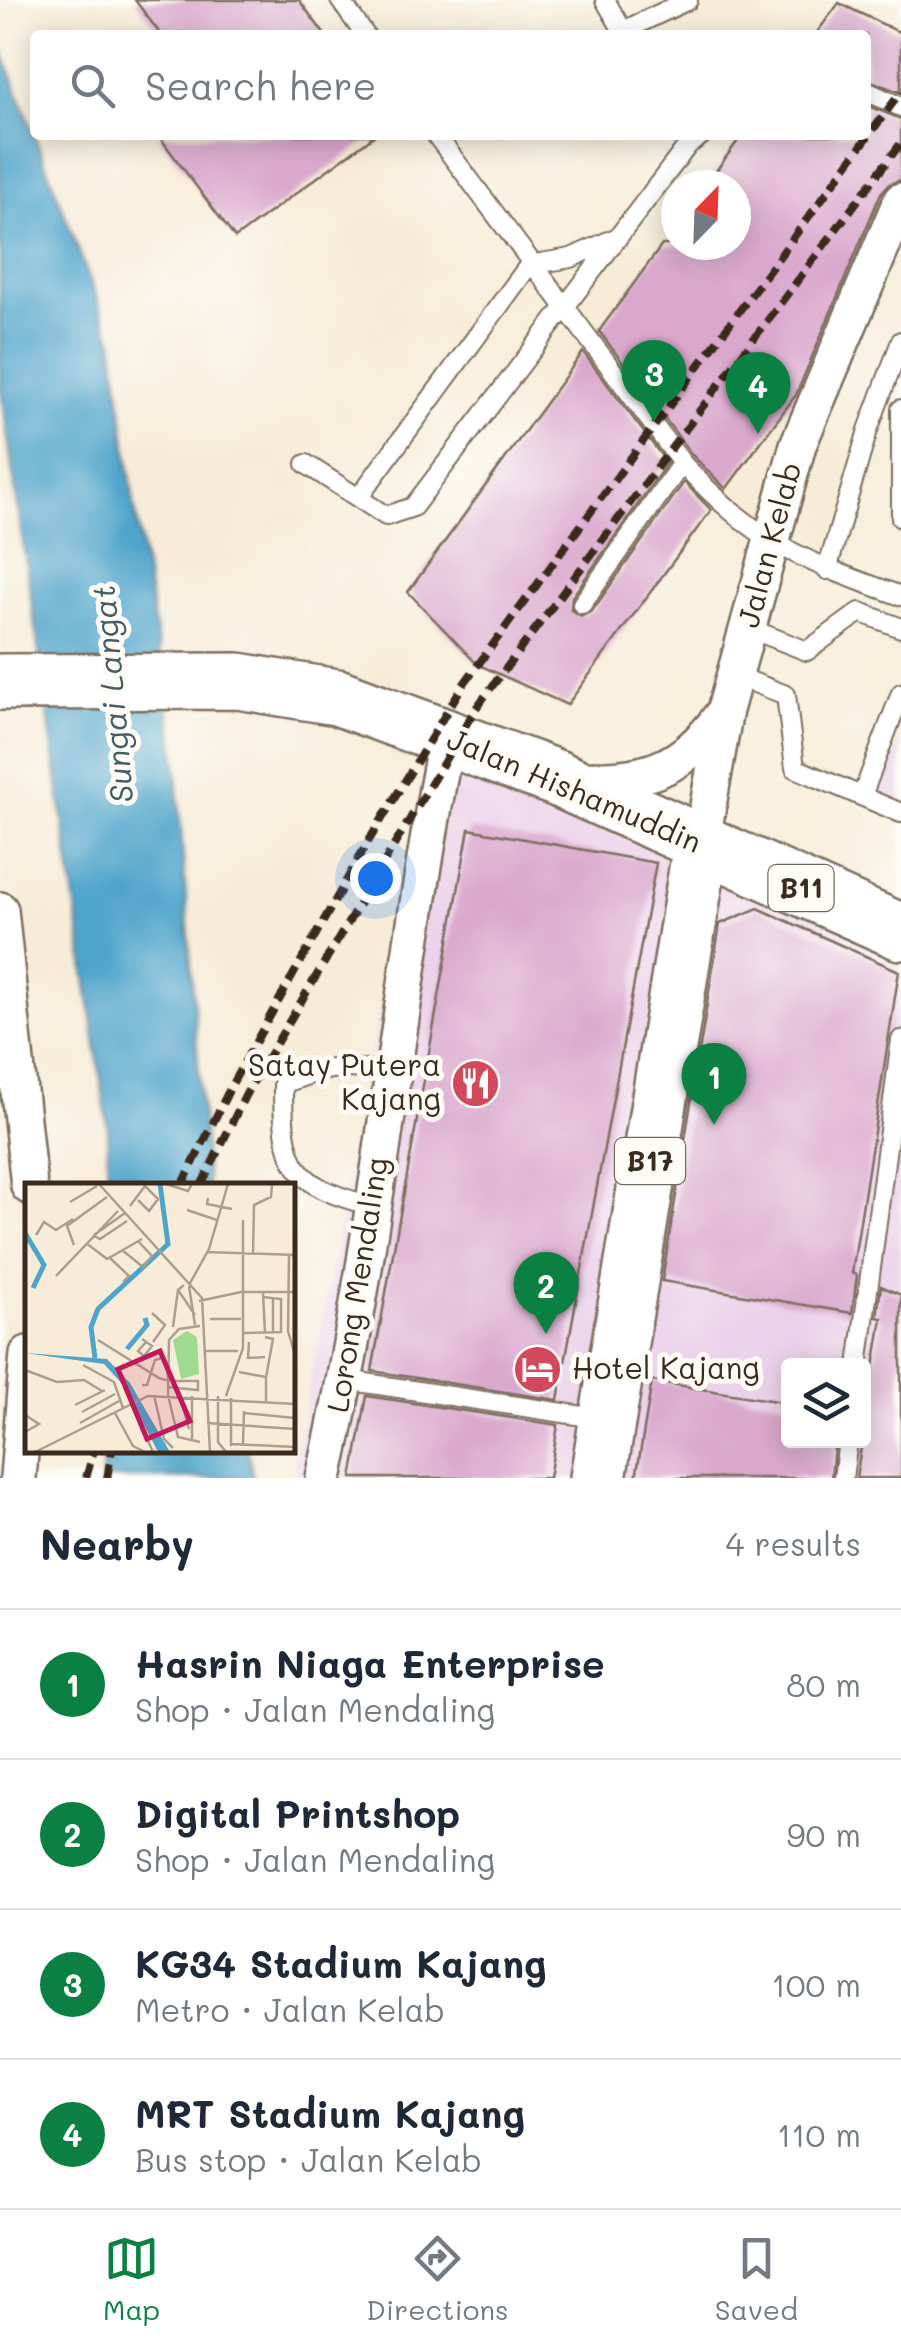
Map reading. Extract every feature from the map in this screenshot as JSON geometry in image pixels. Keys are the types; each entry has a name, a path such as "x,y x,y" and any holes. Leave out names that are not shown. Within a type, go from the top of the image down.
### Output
{"main road":[{"name":"Jalan Hishamuddin","path":"9,681 238,681 338,698 556,778 901,932"},
{"name":"B17","path":"598,1478 700,844"}],"street":[{"name":"Jalan Kelab","path":"700,844 725,710 798,445 901,203"},
{"path":"556,778 612,780 680,760 696,750 725,710"},
{"name":"Lorong Mendaling","path":"324,1478 346,1380 447,736"},
{"path":"0,910 8,1091 29,1183"},
{"path":"18,1478 25,1391"}],"lane":[{"path":"340,0 361,30"},
{"path":"605,0 623,30 688,0"},
{"path":"871,93 901,106"},
{"path":"440,140 529,265 566,306 682,463 726,511 771,543 828,570 901,596"},
{"path":"306,464 386,516 413,507 614,238 694,140"},
{"path":"359,496 529,265 571,258 614,238"},
{"path":"828,570 868,430 901,342"},
{"path":"900,420 901,518"},
{"path":"582,604 682,463"},
{"path":"748,628 808,652 860,612 901,628"},
{"path":"734,676 786,695 795,768 901,813"},
{"path":"862,796 901,693"},
{"path":"859,1358 901,1040"},
{"path":"372,1206 328,1195 304,1180 283,1139 283,1084 326,1066 348,1065 391,1074"},
{"path":"346,1380 608,1420"},
{"path":"843,1478 847,1448"}],"shaded area":[{"path":"901,738 901,804 879,795"},
{"path":"428,754 901,954 901,1478 292,1478"}],"water":[{"name":"Sungai Langat","path":"0,45 30,124 30,140 36,140 113,341 133,497 175,747 207,1183 107,1183 108,1129 0,384"},
{"path":"103,1453 248,1453 253,1478 102,1478"}],"building":[{"path":"135,0 299,0 321,30 157,30"},
{"path":"839,3 901,33 901,93 871,81 871,30 819,30"},
{"path":"871,107 901,119 901,180 889,184 881,193 796,395 726,489 692,455 599,331 661,246 661,260 751,260 751,170 717,170 738,140 871,140"},
{"path":"162,140 368,140 235,238"},
{"path":"583,352 667,463 572,597 571,610 582,616 592,611 684,482 711,510 567,705 477,664 408,592"},
{"path":"469,829 656,863 558,1400 372,1371"},
{"path":"758,908 899,971 852,1273 857,1275 852,1313 662,1281 720,924"},
{"path":"881,1286 901,1295 901,1478 856,1478 861,1448 871,1448 871,1386 882,1318 877,1317"},
{"path":"652,1381 781,1402 781,1448 834,1448 831,1478 636,1478"},
{"path":"367,1396 558,1425 549,1478 352,1478"}],"railway":[{"path":"871,133 901,92"},
{"path":"183,1183 232,1084 365,847 463,685 866,140"},
{"path":"202,1183 246,1094 476,708 901,143"},
{"path":"86,1478 93,1453"},
{"path":"107,1478 111,1453"}],"place":[{"name":"KG34 Stadium Kajang","path":"654,422"},
{"name":"MRT Stadium Kajang","path":"758,434"},
{"name":"Satay Putera Kajang","path":"476,1083"},
{"name":"Hasrin Niaga Enterprise","path":"714,1125"},
{"name":"Digital Printshop","path":"546,1334"},
{"name":"Hotel Kajang","path":"537,1369"}]}
